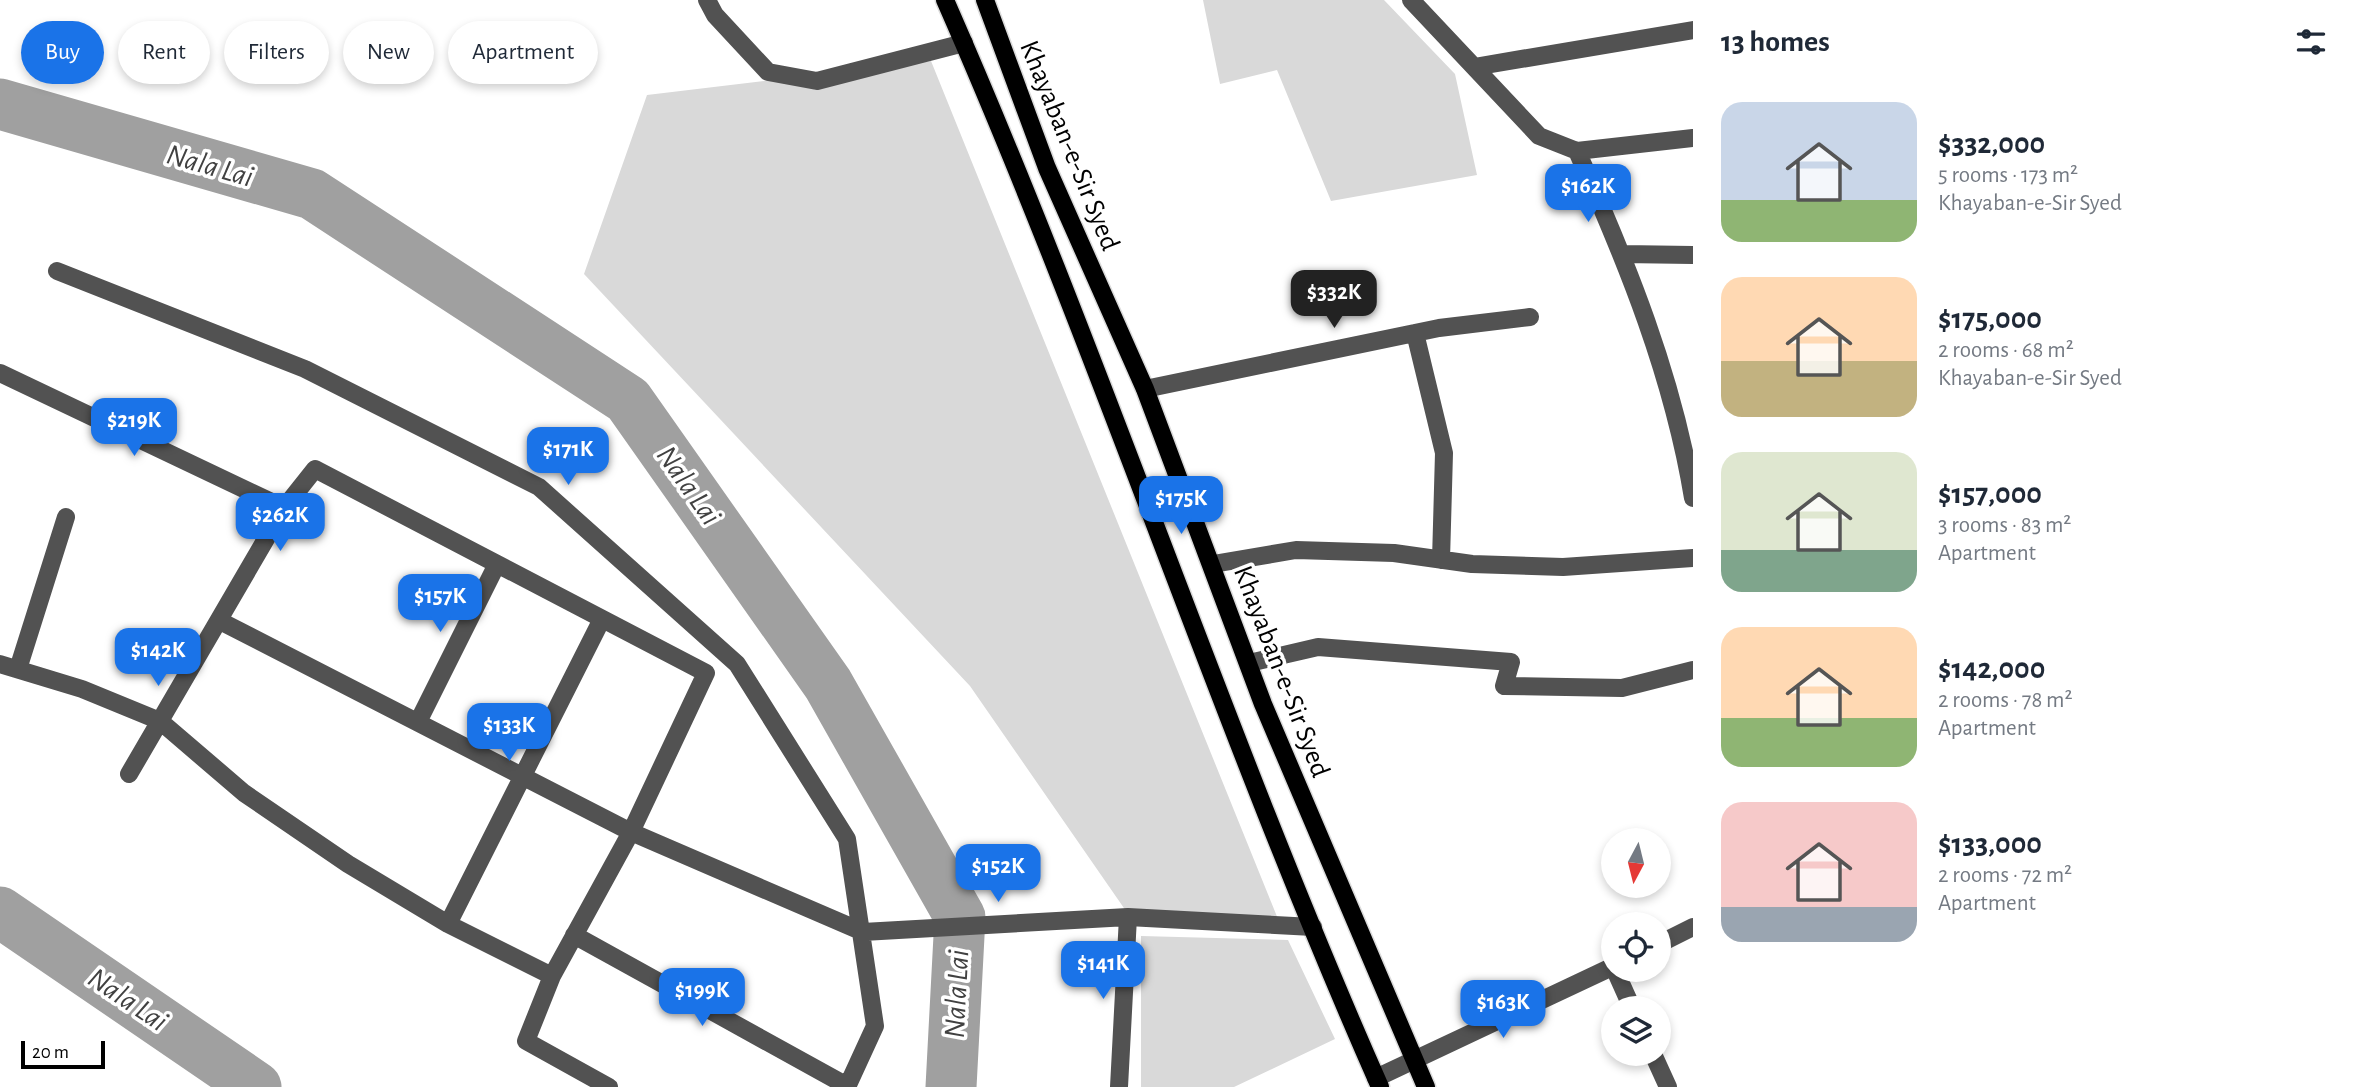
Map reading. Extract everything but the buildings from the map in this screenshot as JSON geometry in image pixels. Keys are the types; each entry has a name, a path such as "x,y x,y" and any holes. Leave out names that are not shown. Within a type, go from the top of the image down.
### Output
{"main road":[{"name":"Khayaban-e-Sir Syed","path":"945,0 1008,143 1312,927 1378,1082"},
{"name":"Khayaban-e-Sir Syed","path":"985,0 1047,168 1145,389 1249,663 1426,1087"}],"street":[{"path":"707,0 715,15 768,72 817,80 964,43"},
{"path":"1411,0 1539,136 1577,151 1693,138"},
{"path":"1474,67 1693,30"},
{"path":"1577,151 1622,254 1665,374 1693,498"},
{"path":"1622,254 1693,255"},
{"path":"57,271 305,369 539,487 737,664 846,839 863,932 875,1026 847,1086 574,935"},
{"path":"1145,389 1415,333 1530,317"},
{"path":"1415,333 1444,453 1441,560"},
{"path":"0,373 284,508"},
{"path":"129,774 284,508 315,468 706,673 631,832 552,976 526,1041 609,1087"},
{"path":"19,669 66,517"},
{"path":"1213,564 1296,550 1394,553 1472,564 1563,567 1693,558"},
{"path":"418,722 497,564"},
{"path":"448,924 602,619"},
{"path":"220,621 631,832 863,932 1119,917 1312,927"},
{"path":"1249,663 1318,647 1511,662 1504,686 1622,688 1693,670"},
{"path":"0,663 82,689 160,721 244,793 348,864 448,924 552,976"},
{"path":"1119,917 1119,1087"},
{"path":"1671,938 1693,927"},
{"path":"1378,1082 1415,1060 1601,974"},
{"path":"1658,1066 1668,1087"}],"shaded area":[{"path":"1203,0 1384,0 1455,74 1477,175 1331,201 1277,70 1220,84"},
{"path":"931,61 1280,924 1126,911 970,686 584,274 647,95"},
{"path":"1141,936 1288,940 1335,1039 1234,1087 1141,1087"}],"waterway":[{"name":"Nala Lai","path":"0,104 312,194 628,400 828,684 960,917 951,1087"},
{"name":"Nala Lai","path":"0,912 256,1087"}]}
